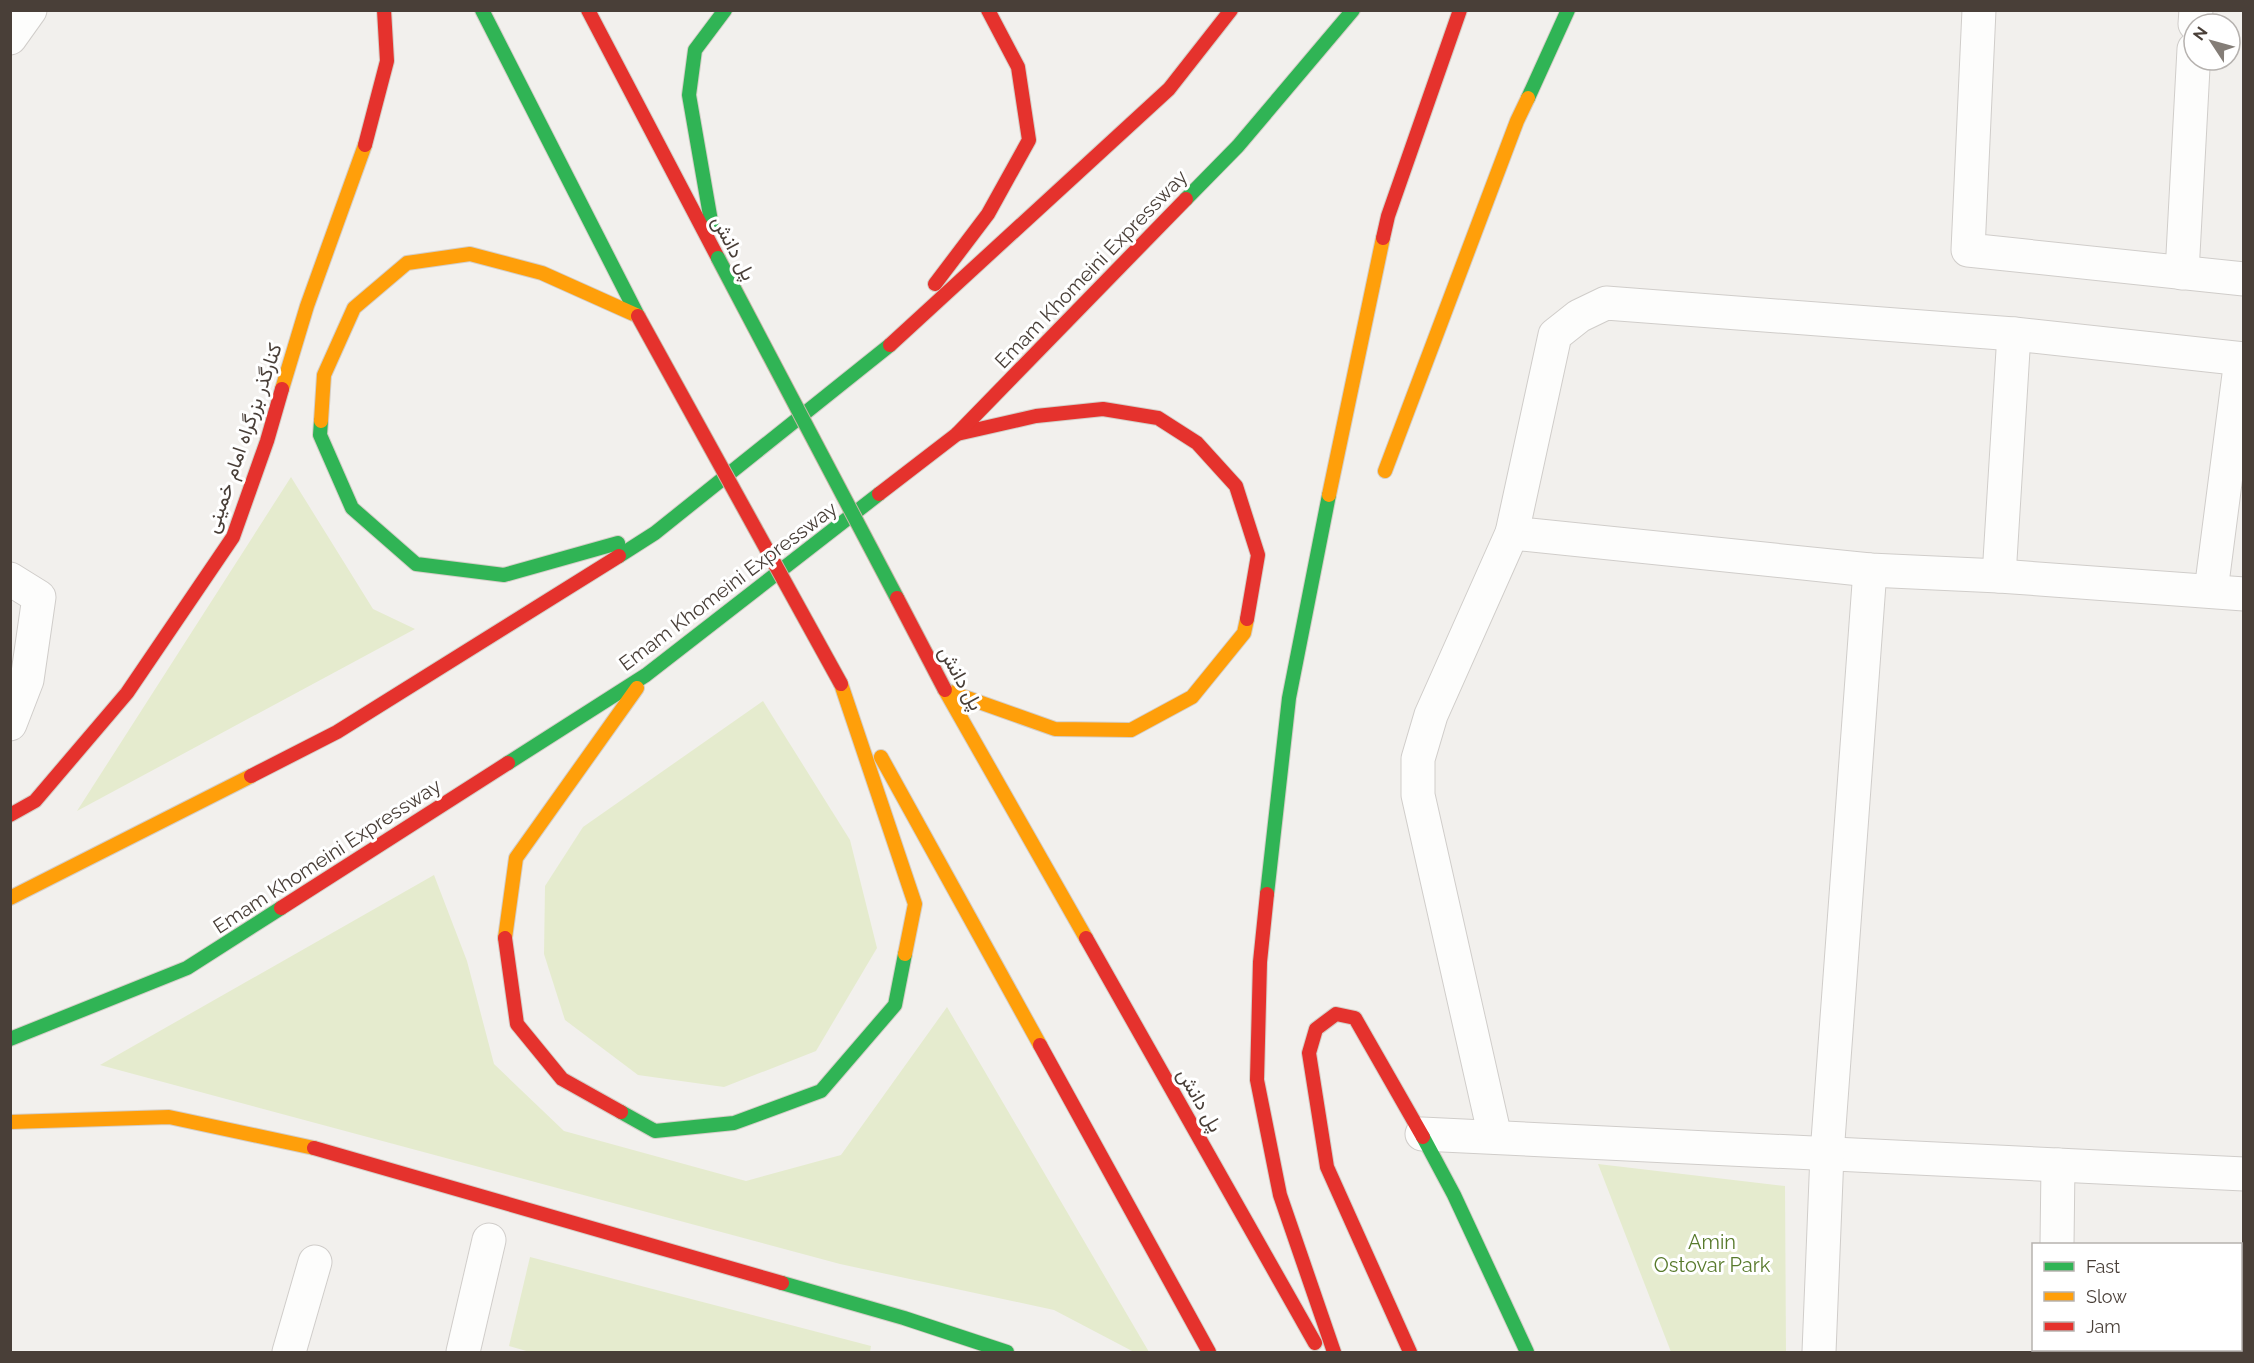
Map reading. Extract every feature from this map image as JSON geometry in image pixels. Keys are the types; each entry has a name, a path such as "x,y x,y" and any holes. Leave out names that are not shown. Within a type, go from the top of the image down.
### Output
{"main road":[{"name":"کنارگذر بزرگراه امام خمینی","path":"10,815 34,801 127,693 233,537 267,441 307,306 363,151 387,61 384,10"},
{"path":"482,10 638,316 1209,1353"},
{"name":"پل دانش","path":"588,10 945,690 1321,1353"},
{"path":"718,258 689,95 695,50 725,10"},
{"path":"886,349 988,214 1029,140 1018,67 988,10"},
{"path":"10,898 337,732 655,532 886,349 1169,89 1231,10"},
{"name":"Emam Khomeini Expressway","path":"10,1039 187,968 646,675 957,435 1238,146 1353,10"},
{"path":"1334,1353 1280,1195 1257,1080 1260,962 1289,698 1349,398 1388,216 1460,10"},
{"path":"1385,471 1517,121 1568,10"},
{"path":"638,316 542,273 470,254 407,264 354,308 324,375 320,435 352,508 416,564 504,575 655,532"},
{"path":"945,690 1055,729 1131,730 1192,697 1245,633 1258,555 1236,486 1197,443 1158,418 1103,409 1036,417 957,435"},
{"path":"646,675 516,858 505,936 517,1024 562,1079 656,1131 734,1123 821,1091 896,1005 915,904 842,684"},
{"path":"1410,1353 1327,1167 1309,1053 1316,1029 1336,1014 1355,1018 1422,1134 1454,1195 1527,1353"},
{"path":"10,1122 168,1117 326,1150 904,1318 1006,1353"}],"street":[{"path":"10,38 30,10"},
{"path":"1980,10 1968,250 2244,279"},
{"path":"2182,273 2193,72"},
{"path":"1495,1137 1418,795 1418,759 1431,715 1512,533 1555,335 1579,316 1605,303 2014,334 2242,359 2211,591"},
{"path":"1999,576 2014,334"},
{"path":"1512,533 1870,570 1999,576 2244,594"},
{"path":"1819,1353 1827,1154 1870,570"},
{"path":"10,579 39,597 27,680 10,724"},
{"path":"1422,1134 2244,1174"},
{"path":"2057,1243 2058,1165"},
{"path":"463,1353 489,1240"},
{"path":"289,1353 315,1262"}],"green space":[{"path":"291,477 373,609 415,629 77,811"},
{"path":"763,701 850,840 877,948 816,1051 724,1087 638,1075 565,1020 544,954 545,886 583,827"},
{"path":"434,875 467,961 494,1064 564,1131 746,1181 841,1155 947,1007 1149,1352 1134,1352 1054,1310 840,1264 100,1065"},
{"name":"Amin Ostovar Park","path":"1598,1164 1785,1186 1786,1352 1671,1352"},
{"path":"530,1257 871,1346 870,1352 530,1352 509,1346"}],"traffic: fast":[{"path":"482,10 638,316"},
{"path":"712,227 689,95 695,50 725,10"},
{"path":"1186,199 1238,146 1353,10"},
{"path":"1528,98 1568,10"},
{"path":"718,258 897,598"},
{"path":"619,556 655,533 890,345"},
{"path":"321,421 320,435 352,508 416,564 504,575 618,543"},
{"path":"508,763 646,675 879,494"},
{"path":"1267,894 1289,698 1329,495"},
{"path":"10,1039 187,968 281,908"},
{"path":"621,1112 655,1131 734,1123 821,1091 895,1005 905,954"},
{"path":"1423,1137 1454,1195 1527,1352"},
{"path":"782,1283 904,1318 1007,1352"}],"traffic: slow":[{"path":"1385,471 1517,121 1528,98"},
{"path":"282,389 307,306 365,145"},
{"path":"1329,495 1383,238"},
{"path":"321,421 324,375 354,308 407,263 470,254 542,273 638,316"},
{"path":"945,690 1055,729 1131,730 1192,697 1244,633 1247,619"},
{"path":"841,684 915,904 905,954"},
{"path":"505,938 516,858 637,688"},
{"path":"945,690 1086,938"},
{"path":"881,757 1040,1045"},
{"path":"10,898 251,776"},
{"path":"10,1122 169,1117 314,1148"}],"traffic: jam":[{"path":"365,145 387,61 384,10"},
{"path":"588,10 718,258"},
{"path":"935,284 988,214 1029,140 1018,67 988,10"},
{"path":"890,345 1169,89 1231,10"},
{"path":"1383,238 1388,216 1460,10"},
{"path":"879,494 957,434 1186,199"},
{"path":"638,316 841,684"},
{"path":"10,815 35,801 127,693 233,537 267,441 282,389"},
{"path":"957,434 1036,416 1103,409 1158,418 1197,443 1236,486 1258,555 1247,619"},
{"path":"251,776 337,732 619,556"},
{"path":"897,598 945,690"},
{"path":"281,908 508,763"},
{"path":"1267,894 1260,962 1257,1080 1280,1195 1334,1352"},
{"path":"505,938 517,1024 562,1079 621,1112"},
{"path":"1086,938 1315,1343"},
{"path":"1410,1352 1327,1167 1309,1053 1316,1029 1336,1014 1355,1018 1423,1137"},
{"path":"1040,1045 1209,1352"},
{"path":"314,1148 782,1283"}]}
